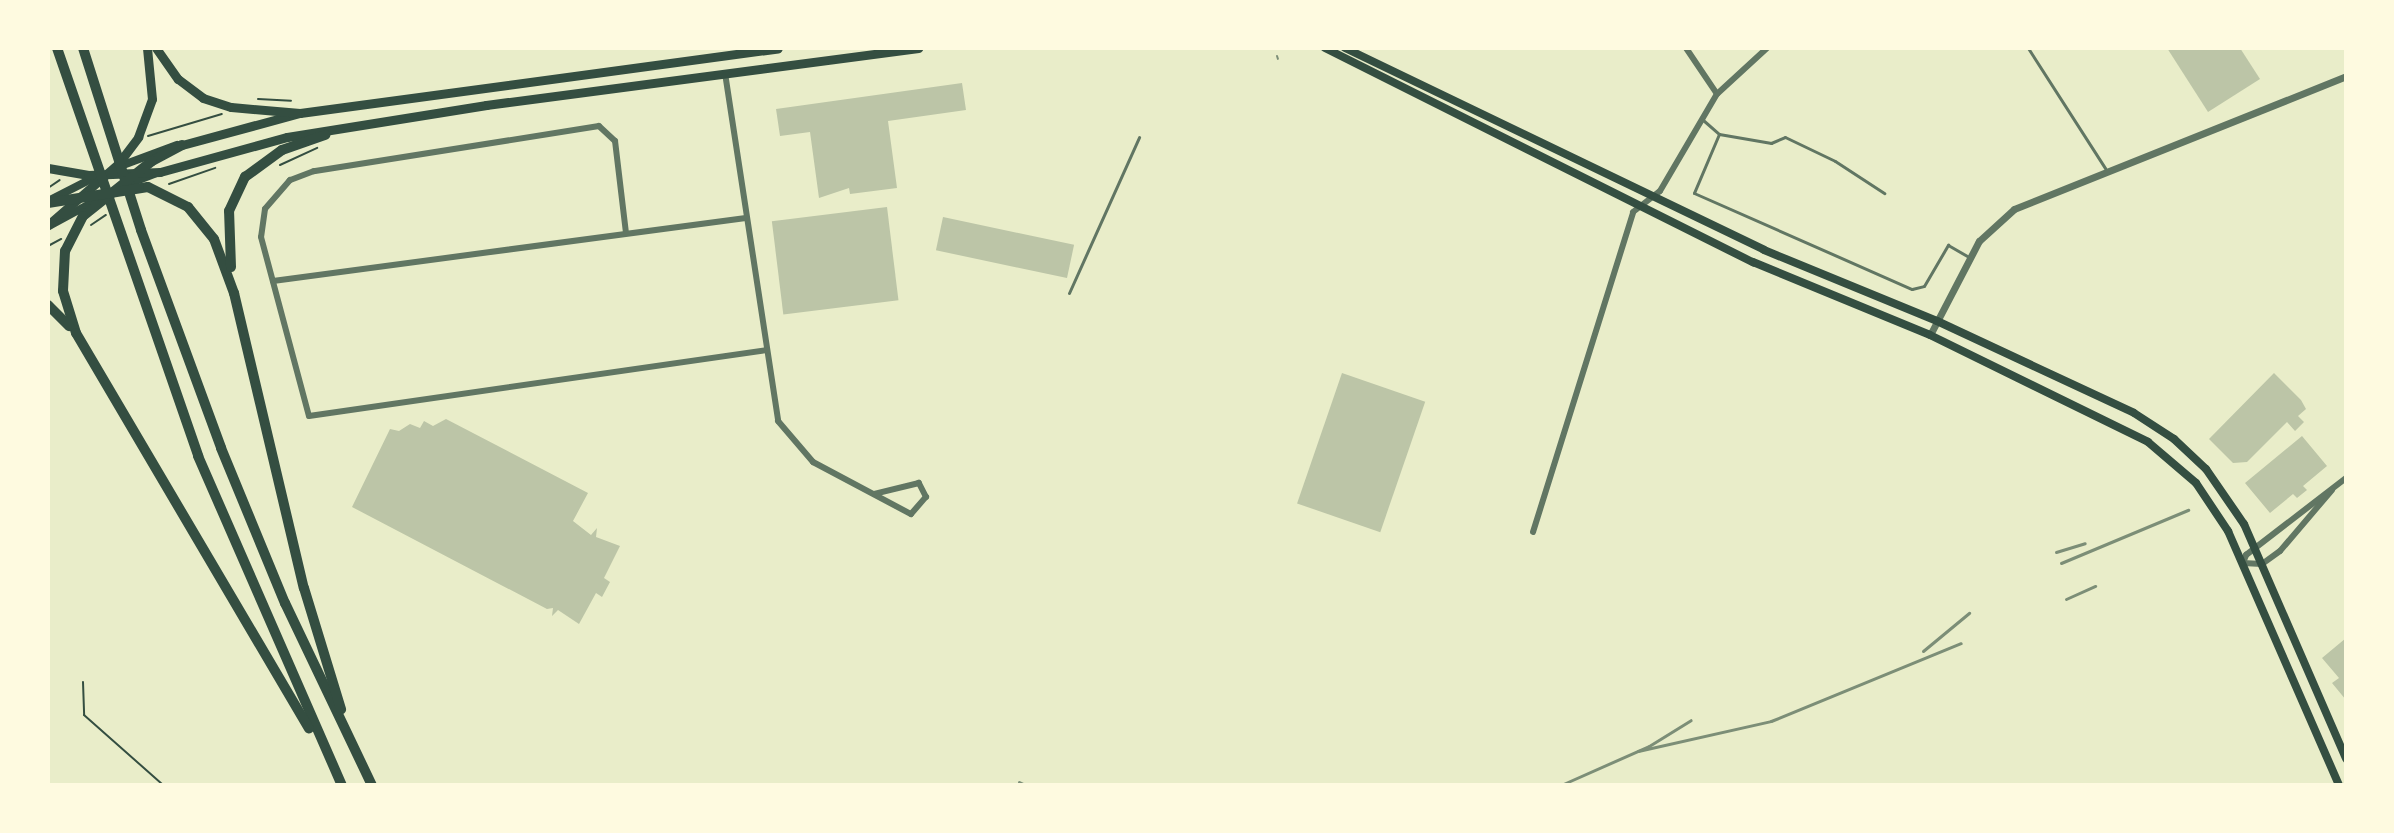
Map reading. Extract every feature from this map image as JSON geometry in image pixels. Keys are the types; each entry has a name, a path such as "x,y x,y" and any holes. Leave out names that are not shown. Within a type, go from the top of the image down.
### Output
{"highway":[{"path":"57,48 120,240 209,484 342,785"},
{"path":"83,48 141,230 259,539 372,785"},
{"path":"330,134 267,158 236,192 227,236 234,293 304,588 356,752"},
{"path":"76,333 62,272 71,235 89,209 182,145"},
{"path":"48,202 86,193 157,190 203,222 234,293"},
{"path":"48,305 76,333 330,761"}],"main road":[{"path":"48,226 131,149 146,120 153,80 147,48"},
{"path":"156,48 178,79 203,98 231,107 300,113"},
{"path":"48,202 152,151 300,113 778,48"},
{"path":"48,226 115,190 160,172 255,143 330,134 486,105 918,48"},
{"path":"1325,48 1753,262 1930,335 2148,442 2204,494 2243,563 2339,785"},
{"path":"1345,48 1777,256 1937,321 2134,413 2174,439 2219,485 2255,548 2346,759"},
{"path":"48,168 79,174 160,172"}],"street":[{"path":"1686,48 1717,94"},
{"path":"1533,532 1627,226 1640,207 1653,197 1717,94 1767,48"},
{"path":"725,73 778,421 785,434 813,462 911,514 926,497 919,483 874,494"},
{"path":"1930,335 1969,257 1988,230 2014,209 2105,168 2346,76"},
{"path":"626,233 615,141 599,126 314,171 290,180 265,209 261,237 309,416 766,350"},
{"path":"273,281 746,218"},
{"path":"2243,563 2255,548 2346,478"},
{"path":"2243,563 2262,564 2307,525 2332,490"}],"lane":[{"path":"2028,48 2105,168"},
{"path":"723,55 725,73"},
{"path":"1700,117 1719,134 1771,143 1785,137 1835,161 1884,193"},
{"path":"1719,134 1694,193 1912,289 1924,286 1948,245 1969,257"},
{"path":"1069,293 1139,137"}],"path":[{"path":"272,169 311,154 330,134"},
{"path":"157,190 218,167"},
{"path":"48,246 111,213"},
{"path":"83,682 84,715 163,785"}],"building":[{"path":"2167,48 2240,48 2260,79 2208,112"},
{"path":"962,83 966,110 888,121 897,188 850,194 849,188 819,198 810,132 780,136 776,109"},
{"path":"887,207 898,300 783,314 772,221"},
{"path":"943,217 1074,245 1067,278 936,250"},
{"path":"1342,373 1425,402 1380,532 1297,503"},
{"path":"2274,373 2301,400 2306,409 2298,416 2304,422 2295,431 2287,422 2247,462 2233,463 2209,439"},
{"path":"446,419 588,493 573,521 591,535 597,528 596,537 620,546 604,578 610,582 602,597 596,593 579,624 558,610 552,616 553,608 547,609 352,507 390,429 399,431 410,424 420,428 424,421 433,426"},
{"path":"2302,436 2327,466 2303,486 2307,490 2297,498 2293,494 2270,513 2245,483"},
{"path":"2346,638 2346,700 2332,683 2339,678 2322,658"}],"railway":[{"path":"2061,563 2188,510"},
{"path":"2056,552 2085,543"},
{"path":"2066,599 2095,586"},
{"path":"1923,651 1969,613"},
{"path":"1638,751 1771,721 1961,643"},
{"path":"1561,785 1649,746 1691,720"},
{"path":"1019,782 1025,785"}]}
